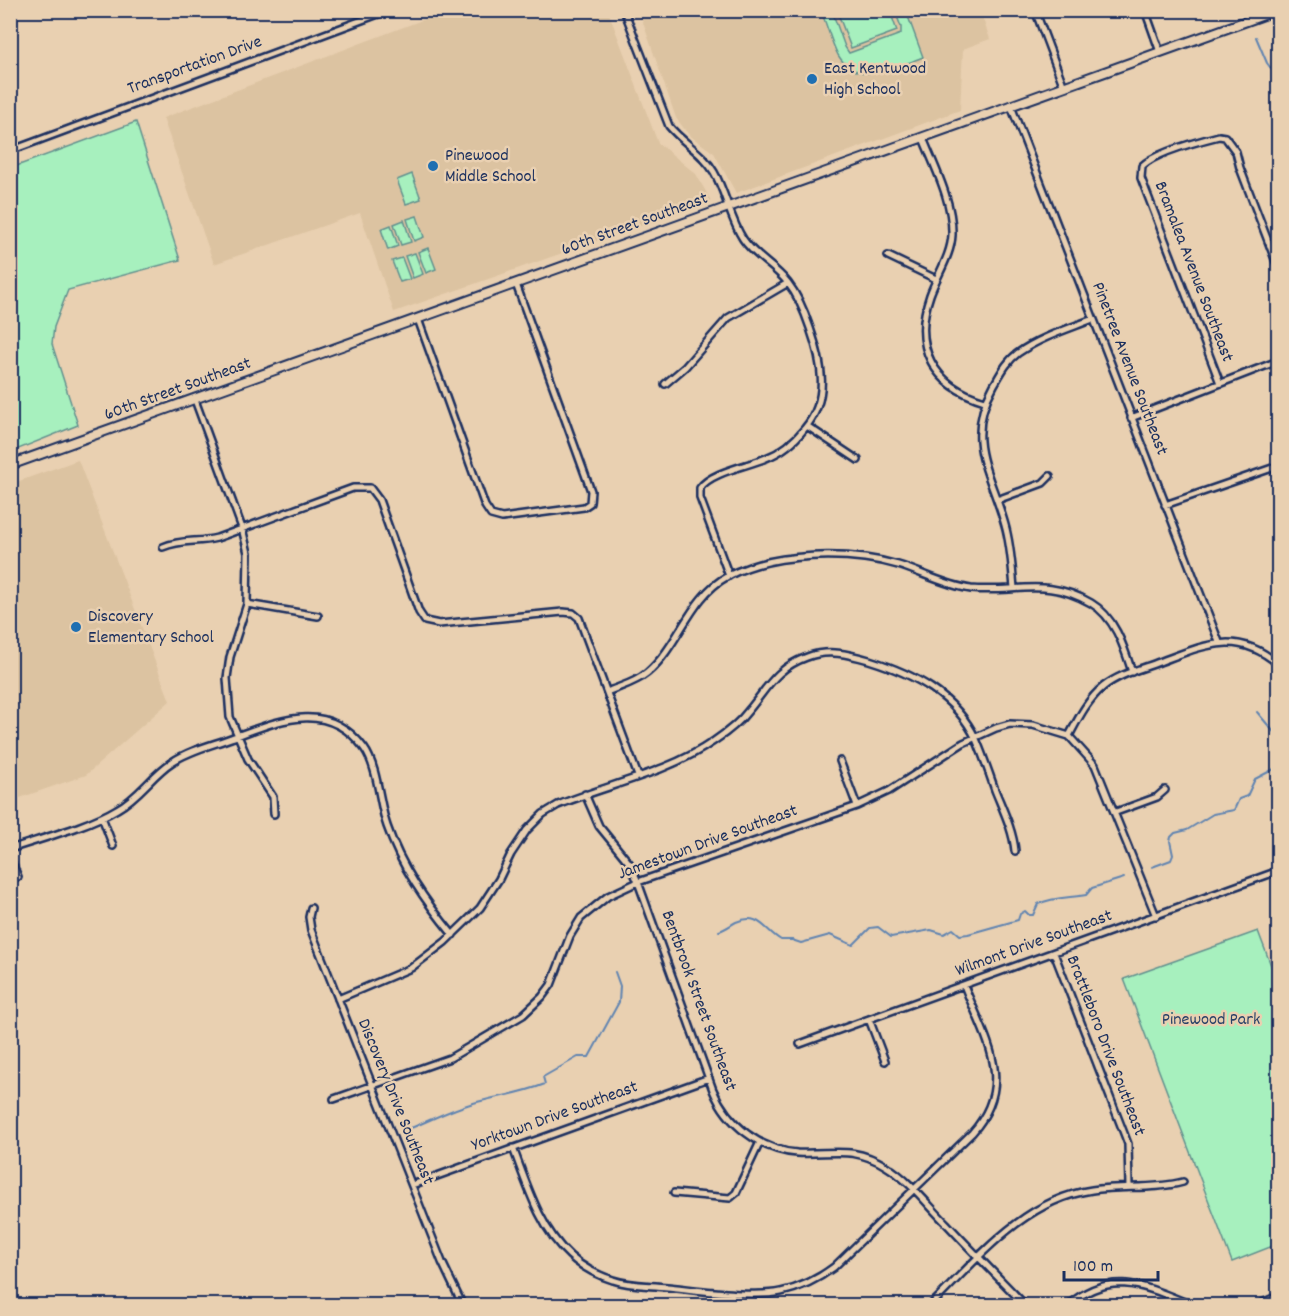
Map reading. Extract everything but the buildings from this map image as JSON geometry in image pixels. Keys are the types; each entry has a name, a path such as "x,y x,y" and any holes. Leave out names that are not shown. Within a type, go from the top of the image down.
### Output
{"main road":[{"name":"60th Street Southeast","path":"10,465 1160,52 1272,12 1278,12"}],"street":[{"name":"Transportation Drive","path":"10,151 390,10"},
{"path":"418,10 426,10"},
{"path":"624,10 669,126 712,169 743,240 788,283 803,308 822,366 822,385 818,404 807,426 783,450 710,479 700,488 700,498 729,576"},
{"path":"1035,10 1064,87"},
{"path":"1145,10 1160,52"},
{"name":"Pinetree Avenue Southeast","path":"1011,106 1219,642"},
{"name":"Bramalea Avenue Southeast","path":"1220,383 1141,178 1142,165 1180,147 1219,136 1225,137 1236,152 1240,168 1278,265"},
{"path":"923,138 945,196 952,225 950,250 936,279 923,323 925,349 937,372 953,387 968,396 985,401"},
{"path":"888,256 936,279"},
{"path":"665,384 685,367 728,318 788,283"},
{"path":"418,319 485,506 491,515 502,518 578,510 590,503 591,491 516,284"},
{"path":"1014,588 1006,527 983,460 979,440 980,417 985,401 1004,367 1016,354 1032,344 1093,319"},
{"path":"1131,418 1278,361"},
{"path":"195,400 242,528 248,553 247,604 230,657 227,678 230,717 248,759 273,797 274,814"},
{"path":"807,426 858,460"},
{"path":"1165,505 1278,466"},
{"path":"997,500 1043,483 1050,476"},
{"path":"163,547 176,541 208,540 353,488 370,488 379,500 418,612 425,621 439,624 563,612 573,613 579,618 638,776"},
{"path":"607,692 633,683 648,672 665,653 702,597 729,576 757,566 820,555 849,556 896,565 968,589 1052,587 1066,591 1094,605 1110,621 1117,632 1132,672"},
{"path":"247,604 318,616"},
{"path":"1156,916 1116,812 1095,765 1069,736 1089,702 1103,688 1132,672 1219,642 1240,643 1254,647 1265,652 1278,664"},
{"path":"338,999 411,968 435,951 480,908 503,873 521,837 531,825 558,805 690,756 718,739 744,717 776,674 789,664 807,656 823,653 852,655 895,668 935,690 951,705 961,715 975,738 1010,829 1015,851"},
{"path":"10,849 102,817 125,805 166,766 179,757 275,722 300,717 323,719 339,726 356,738 366,750 387,827 402,861 423,897 453,935"},
{"name":"Jamestown Drive Southeast","path":"334,1099 450,1058 523,1015 551,985 570,936 581,918 608,896 638,882 857,806 889,790 963,743 996,728 1019,724 1033,725 1069,736"},
{"path":"840,761 857,806"},
{"path":"1116,812 1157,797 1165,790"},
{"name":"Bentbrook Street Southeast","path":"585,794 599,826 630,864 638,882 709,1078 724,1111 738,1127 760,1142 784,1151 796,1153 833,1151 860,1155 886,1166 913,1189 1026,1305"},
{"path":"102,817 113,846"},
{"path":"10,858 18,877"},
{"name":"Wilmont Drive Southeast","path":"800,1044 1278,872"},
{"name":"Discovery Drive Southeast","path":"311,908 309,916 311,930 452,1284 463,1305"},
{"name":"Brattleboro Drive Southeast","path":"1054,952 1128,1144 1129,1187"},
{"path":"513,1148 539,1211 557,1243 572,1258 602,1276 626,1283 759,1294 779,1293 792,1289 810,1282 834,1267 981,1122 994,1094 994,1065 964,985"},
{"path":"869,1019 885,1061"},
{"name":"Yorktown Drive Southeast","path":"412,1185 709,1078"},
{"path":"674,1193 730,1198 736,1193 760,1142"},
{"path":"930,1305 1005,1232 1042,1207 1069,1195 1090,1190 1168,1186 1183,1182"},
{"path":"1066,1305 1095,1288 1120,1283 1150,1287 1194,1305"},
{"path":"1256,1305 1278,1296"},
{"path":"1175,1305 1178,1299"}],"shaded area":[{"name":"Pinewood Middle School","path":"446,11 608,11 658,143 696,174 711,201 394,312 360,213 214,264 163,118"},
{"name":"East Kentwood High School","path":"639,11 980,11 990,39 963,49 960,110 736,193 714,153 689,135 676,118"},
{"name":"Discovery Elementary School","path":"78,460 170,701 86,775 11,801 11,484"}],"green space":[{"path":"821,11 832,11 849,53 901,34 895,11 906,11 923,57 878,72 856,71 846,65 838,55"},
{"path":"837,11 890,11 897,31 851,48"},
{"path":"136,122 180,260 68,290 54,327 52,344 78,425 11,452 11,168"},
{"path":"412,174 421,199 406,204 397,180"},
{"path":"417,216 424,237 414,241 407,219"},
{"path":"404,220 411,242 401,245 394,224"},
{"path":"391,225 398,246 388,250 381,229"},
{"path":"428,248 436,269 426,273 418,252"},
{"path":"415,253 423,274 413,278 405,256"},
{"path":"402,258 410,279 400,282 392,261"},
{"name":"Pinewood Park","path":"1258,931 1278,984 1278,1244 1232,1262 1124,979"}],"waterway":[{"path":"1256,37 1267,63 1278,78"},
{"path":"1257,712 1278,737"},
{"path":"1152,867 1171,860 1173,855 1170,841 1175,833 1187,830 1213,814 1234,810 1239,799 1247,796 1255,779 1278,767"},
{"path":"719,931 736,922 751,919 781,940 801,943 830,935 853,945 870,928 878,927 891,937 931,930 944,934 953,929 960,935 968,934 1018,920 1020,914 1025,911 1033,915 1038,904 1086,895 1092,888 1124,878"},
{"path":"411,1128 468,1104 545,1084 543,1077 578,1057 589,1057 619,1002 620,986 615,972"}],"place":[{"name":"East Kentwood High School","path":"812,79"},
{"name":"Pinewood Middle School","path":"433,166"},
{"name":"Discovery Elementary School","path":"76,627"}]}
